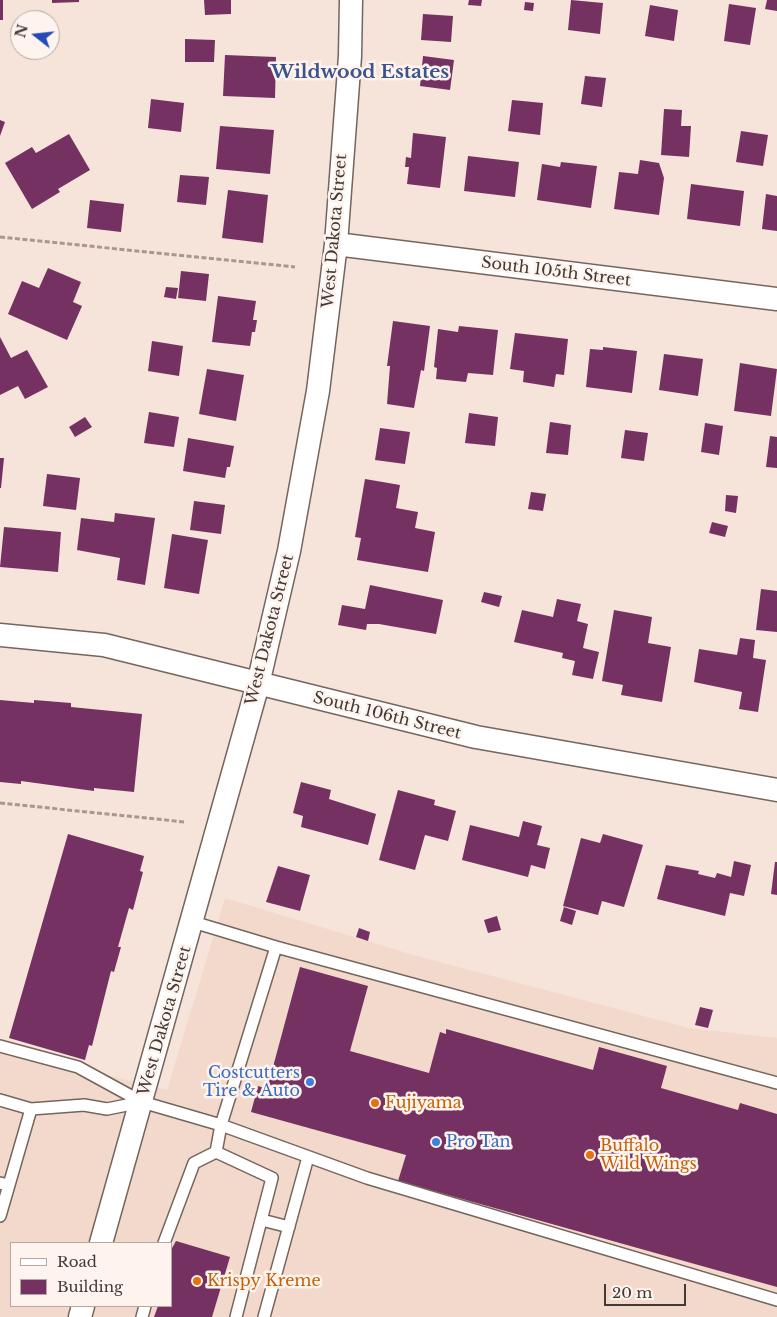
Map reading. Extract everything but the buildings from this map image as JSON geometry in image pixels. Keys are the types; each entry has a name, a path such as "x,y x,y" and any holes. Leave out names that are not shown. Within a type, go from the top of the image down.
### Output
{"street":[{"name":"West Dakota Street","path":"101,1242 193,922 258,684 289,551 318,391 336,244 350,56 350,0"},
{"name":"South 105th Street","path":"336,244 777,299"},
{"name":"South 106th Street","path":"0,634 104,645 476,737 777,790"}],"lane":[{"path":"193,922 276,947 777,1083"},
{"path":"216,1152 221,1125 276,947"},
{"path":"0,1046 78,1067 142,1102 221,1125 377,1181 777,1300"},
{"path":"0,1100 31,1109 84,1105 107,1109 142,1102"},
{"path":"0,1216 5,1184 31,1109"},
{"path":"216,1152 272,1178 236,1317"},
{"path":"164,1242 194,1163 216,1152"},
{"path":"264,1317 308,1157"},
{"path":"262,1220 289,1227"}],"path":[{"path":"0,237 295,267"},
{"path":"0,803 185,822"}],"shaded area":[{"path":"225,898 417,956 689,1028 777,1038 777,1317 0,1317 0,1048 167,1090"}],"place":[{"name":"Costcutters Tire & Auto","path":"310,1082"},
{"name":"Fujiyama","path":"375,1103"},
{"name":"Pro Tan","path":"436,1142"},
{"name":"Buffalo Wild Wings","path":"590,1155"},
{"name":"Krispy Kreme","path":"197,1281"}],"district":[{"name":"Wildwood Estates","path":"360,73"}]}
